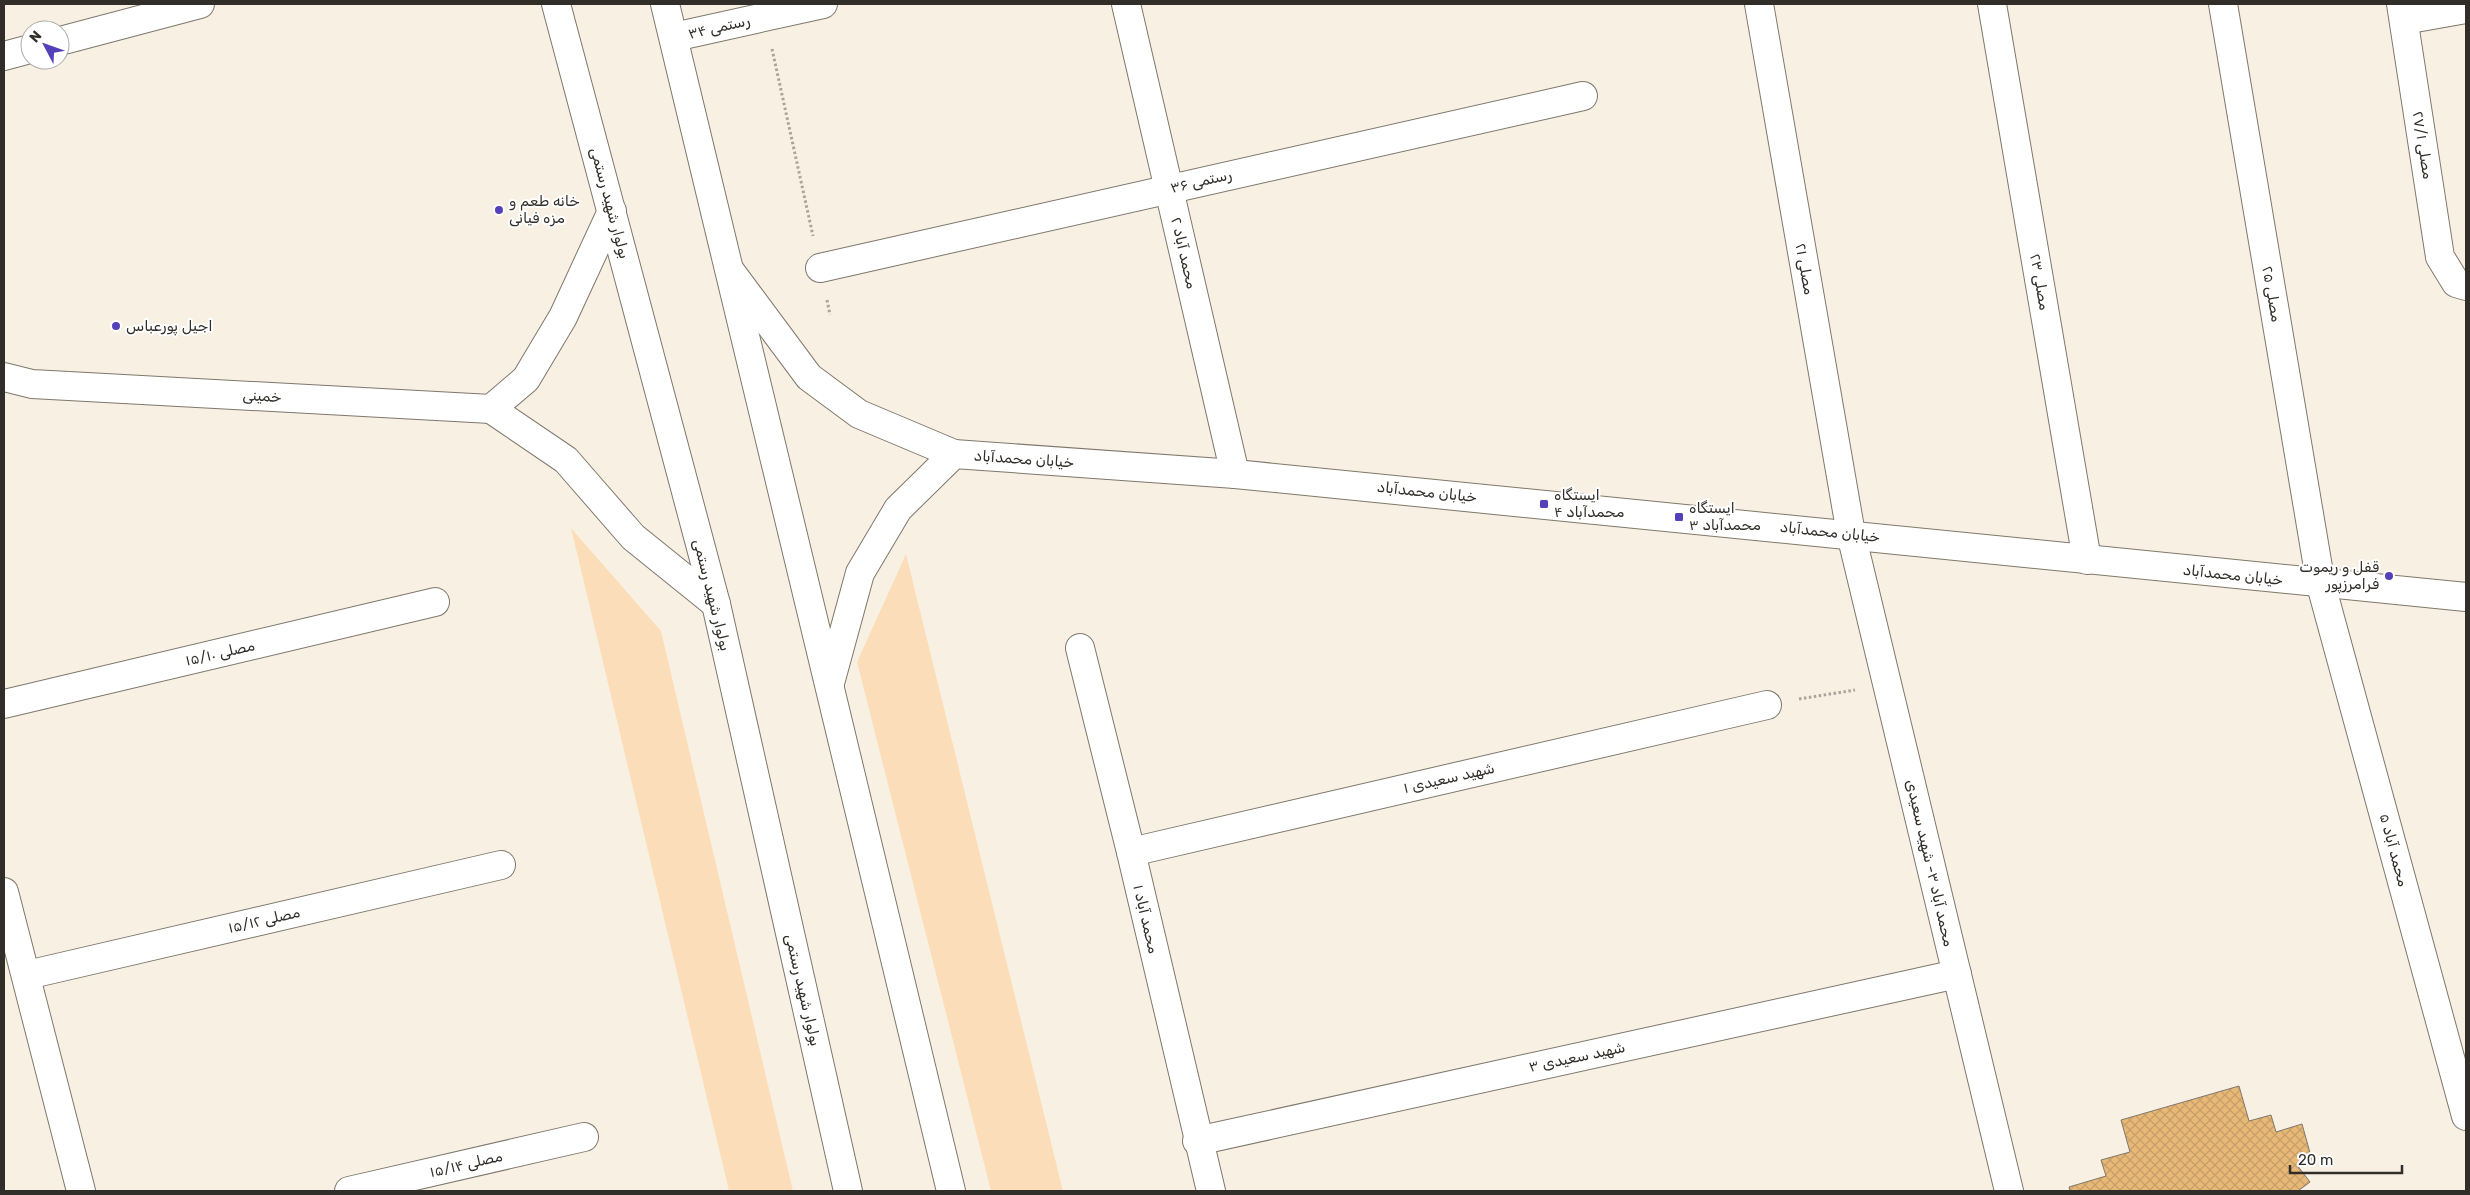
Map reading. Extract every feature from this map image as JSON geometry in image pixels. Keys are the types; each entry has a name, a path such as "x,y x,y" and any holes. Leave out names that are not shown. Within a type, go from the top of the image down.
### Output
{"street":[{"path":"70,38 200,4"},
{"name":"بولوار شهید رستمی","path":"556,4 716,604 848,1191"},
{"path":"666,4 951,1191"},
{"name":"رستمی ۳۴","path":"674,38 823,4"},
{"name":"محمد آباد ۲","path":"1126,4 1235,474"},
{"name":"مصلی ۲۱","path":"1759,4 1851,534"},
{"name":"مصلی ۲۳","path":"1992,4 2087,560"},
{"name":"مصلی ۲۵","path":"2223,4 2322,584"},
{"path":"2402,12 2466,10"},
{"name":"مصلی ۲۷/۱","path":"2402,12 2440,257 2461,285"},
{"path":"4,56 20,52"},
{"name":"رستمی ۳۶","path":"820,268 1583,96"},
{"path":"612,211 563,316 526,379 491,409 566,460 633,536 716,604"},
{"name":"خیابان محمدآباد","path":"730,272 809,377 859,414 954,454 1235,474 1851,534 2087,560 2466,597"},
{"path":"4,377 32,384"},
{"path":"4,391 32,384"},
{"name":"خمینی","path":"32,384 491,409"},
{"path":"830,683 860,573 898,509 954,454"},
{"name":"محمد آباد ۳- شهید سعیدی","path":"1851,534 2009,1191"},
{"name":"محمد آباد ۵","path":"2322,584 2466,1114"},
{"name":"مصلی ۱۵/۱۰","path":"4,704 435,602"},
{"name":"محمد آباد ۱","path":"1080,648 1131,852 1197,1141 1211,1191"},
{"name":"شهید سعیدی ۱","path":"1131,852 1766,705"},
{"name":"مصلی ۱۵/۱۲","path":"26,975 501,864"},
{"path":"4,892 81,1191"},
{"name":"شهید سعیدی ۳","path":"1197,1141 1956,974"},
{"name":"مصلی ۱۵/۱۴","path":"349,1191 584,1137"}],"path":[{"path":"765,17 830,314"},
{"path":"1766,705 1888,685"}],"shaded area":[{"path":"571,528 661,631 793,1191 729,1191"},
{"path":"906,554 1063,1191 991,1191 857,662"}],"building":[{"path":"2239,1086 2249,1121 2271,1115 2276,1132 2302,1124 2312,1160 2297,1165 2310,1182 2298,1191 2070,1191 2069,1187 2106,1176 2101,1160 2130,1152 2121,1120"}],"place":[{"name":"خانه طعم و مزه فیانی","path":"499,210"},
{"name":"اجیل پورعباس","path":"116,326"},
{"name":"ایستگاه محمدآباد ۴","path":"1544,504"},
{"name":"ایستگاه محمدآباد ۳","path":"1679,517"},
{"name":"قفل و ریموت فرامرزپور","path":"2389,576"}]}
